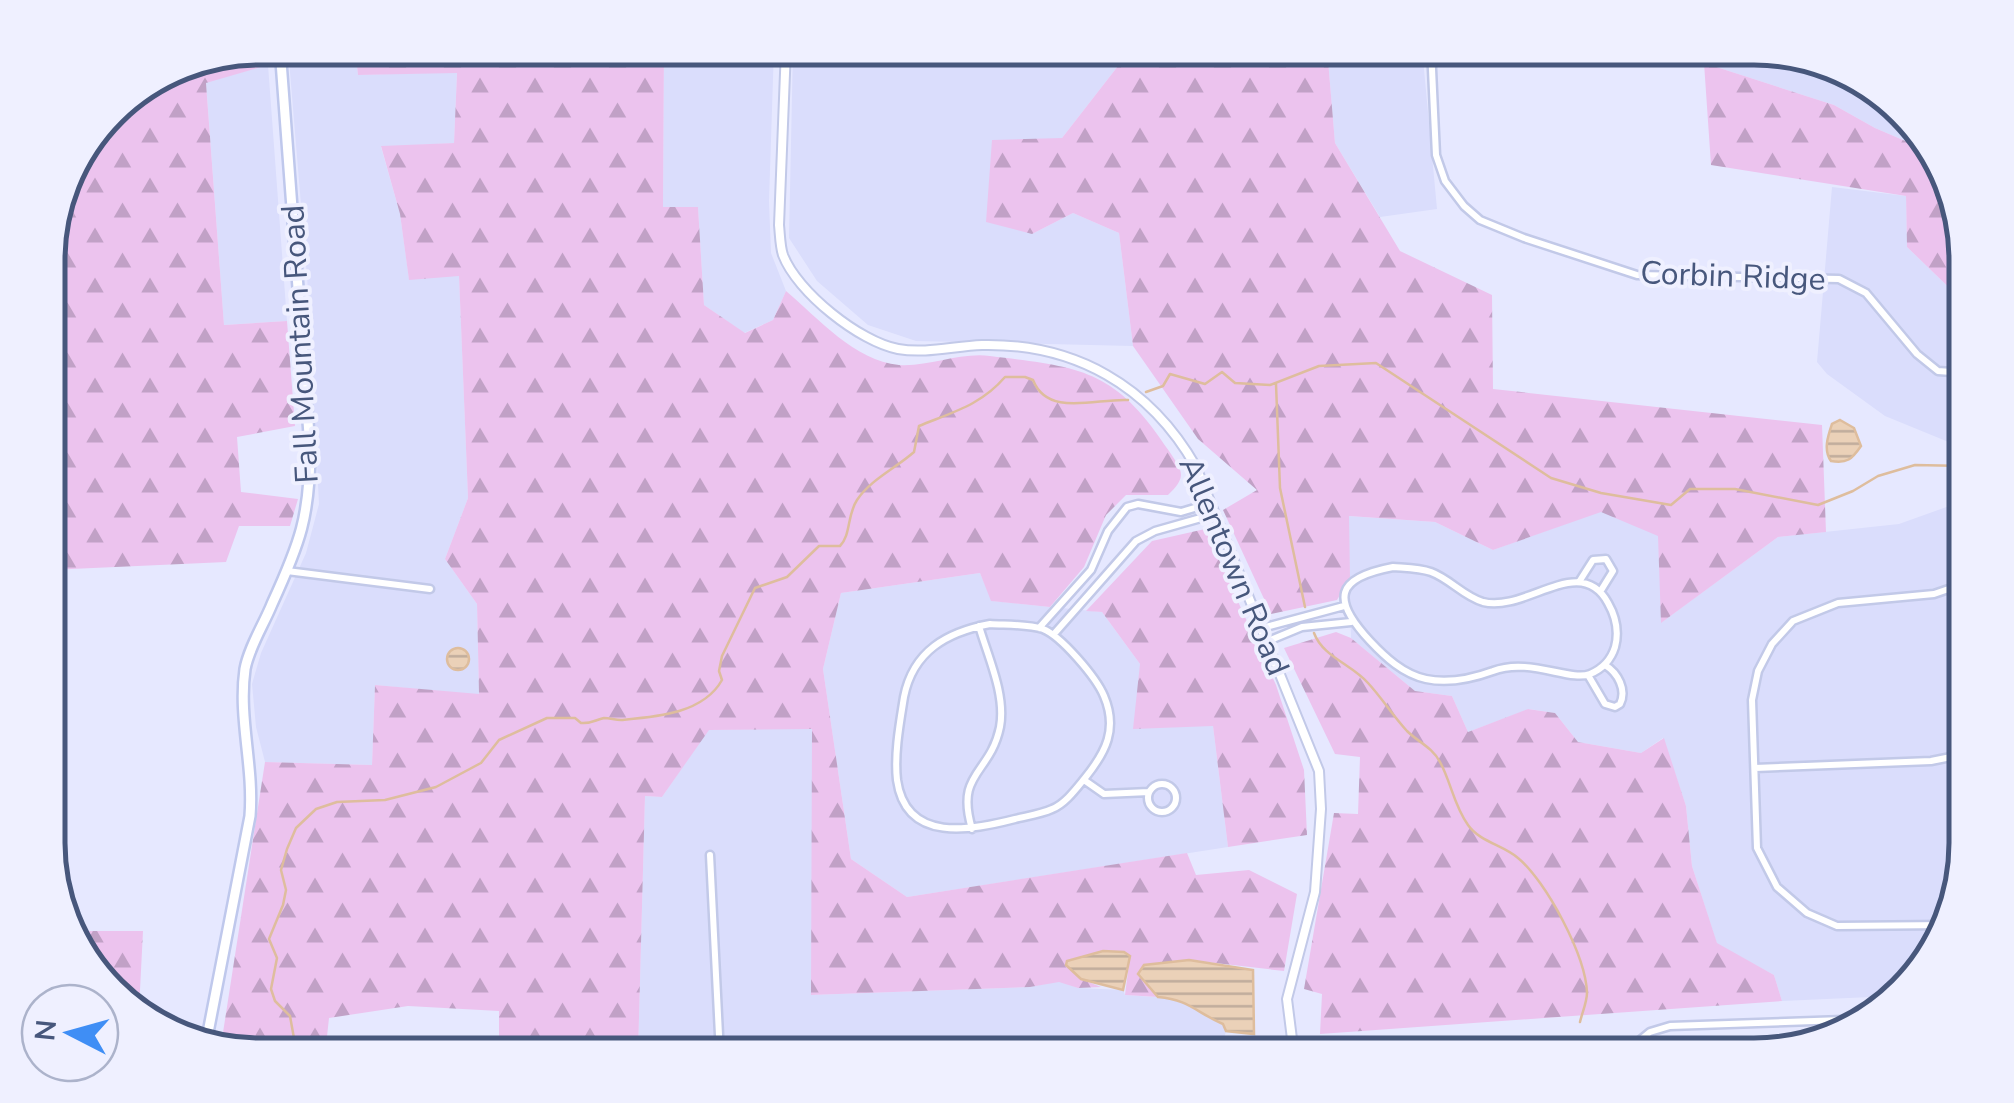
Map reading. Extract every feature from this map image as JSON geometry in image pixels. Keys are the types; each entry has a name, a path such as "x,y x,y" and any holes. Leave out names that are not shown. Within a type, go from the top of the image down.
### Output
{"main road":[{"name":"Fall Mountain Road","path":"208,1031 250,816 252,781 243,711 246,665 303,531 309,504 310,448 281,65"}],"street":[{"name":"Allentown Road","path":"785,65 779,225 782,253 797,279 825,307 886,346 916,351 1003,346 1061,355 1106,372 1140,398 1172,432 1196,467 1319,772 1321,809 1315,892 1287,999 1292,1038"},
{"name":"Corbin Ridge","path":"1432,65 1436,154 1446,181 1480,220 1637,275 1838,279 1866,293 1917,354 1938,372 1949,372"},
{"path":"1040,628 1091,570 1108,531 1127,507 1138,504 1186,512 1211,503"},
{"path":"1054,634 1136,542 1156,531 1215,514"},
{"path":"1579,582 1593,560 1606,560 1613,571 1600,592"},
{"path":"1393,567 1434,572 1465,594 1497,604 1523,600 1562,583 1579,582 1600,592 1616,620 1617,638 1612,655 1588,676 1520,665 1469,679 1424,678 1387,658 1351,622 1344,606 1346,591 1358,576 1393,567"},
{"path":"287,571 430,590"},
{"path":"1931,925 1837,926 1807,913 1777,887 1758,848 1752,700 1758,671 1772,644 1793,621 1838,603 1934,594 1949,588"},
{"path":"1262,628 1344,606"},
{"path":"1268,641 1302,627 1351,622"},
{"path":"972,830 965,802 968,784 982,767 1001,724 1000,700 979,626"},
{"path":"979,626 1040,628 1054,634 1098,683 1110,714 1104,754 1054,809 972,830 940,828 915,815 897,782 906,686 918,661 947,637 979,626"},
{"path":"1588,676 1605,704 1620,704 1624,693 1605,665"},
{"path":"1755,768 1949,757"},
{"path":"1084,780 1104,794 1149,792 1156,785 1170,786 1176,794 1175,803 1170,810 1156,811 1148,801 1149,792"},
{"path":"710,855 719,1038"},
{"path":"1643,1038 1670,1026 1831,1022"}],"shaded area":[{"path":"268,65 287,321 224,325 206,82"},
{"path":"289,65 357,65 358,75 457,72 454,143 381,147 400,214 409,279 459,275 468,498 445,559 477,604 479,695 375,685 372,765 265,762 256,727 252,684 261,653 306,553 319,504 308,289"},
{"path":"664,65 773,65 771,253 786,291 773,320 744,333 704,305 698,207 663,208"},
{"path":"793,65 1119,65 1062,138 1032,234 1073,213 1119,233 1133,346 916,341 868,325 817,281 789,238"},
{"path":"1328,65 1424,65 1437,209 1380,217 1335,143"},
{"path":"1710,65 1780,67 1817,75 1863,98 1910,143 1834,105"},
{"path":"1832,187 1906,196 1907,247 1949,288 1949,442 1885,416 1827,374 1817,362"},
{"path":"1840,420 1854,428 1861,446 1849,460 1841,462 1831,461 1827,452 1832,424"},
{"path":"1949,506 1949,856 1939,906 1929,929 1901,972 1874,997 1782,1001 1774,975 1717,944 1692,866 1686,806 1663,738 1641,753 1578,742 1555,713 1529,709 1468,732 1452,696 1415,691 1351,638 1348,516 1435,522 1493,550 1601,511 1659,535 1662,622 1778,537 1899,524"},
{"path":"980,573 992,601 1102,612 1140,664 1213,726 1228,847 907,897 851,859 823,669 841,593"},
{"path":"458,648 466,651 466,667 458,670 450,667 447,659 450,651"},
{"path":"812,728 812,995 1030,987 1059,981 1078,988 1123,990 1125,995 1182,999 1223,1024 1224,1038 638,1038 645,796 662,797 708,730"},
{"path":"1103,951 1130,956 1123,990 1081,979 1066,965 1067,961"},
{"path":"1189,960 1253,970 1254,1034 1226,1031 1223,1024 1185,1004 1158,997 1138,974 1144,965"}],"green space":[{"path":"268,65 206,83 224,325 287,321 295,426 237,437 241,492 298,499 290,526 239,526 226,562 65,569 65,247 72,209 85,174 105,141 131,113 162,91 197,75"},
{"path":"357,65 664,65 663,207 698,207 704,305 745,333 773,320 786,291 838,337 883,362 910,365 979,355 1049,364 1094,377 1131,403 1169,451 1181,478 1168,495 1126,495 1106,515 1084,567 1050,607 991,601 980,573 841,593 823,669 851,859 907,897 1187,853 1196,875 1249,870 1297,894 1284,971 1189,960 1138,974 1158,997 1125,995 1130,956 1081,979 1101,987 1078,988 1059,982 1030,987 811,995 812,729 709,730 662,797 645,796 638,1038 499,1038 499,1011 408,1006 329,1018 327,1038 223,1034 265,762 372,765 375,685 479,694 477,604 445,559 468,498 459,276 409,280 400,214 381,146 454,143 457,73 358,75"},
{"path":"1119,65 1328,65 1335,143 1400,251 1492,295 1493,389 1822,425 1826,532 1778,537 1661,623 1658,536 1601,512 1493,550 1435,522 1349,516 1350,577 1337,600 1271,614 1223,510 1257,490 1198,439 1133,346 1119,233 1073,213 1032,234 986,222 992,140 1062,138"},
{"path":"1704,65 1834,105 1910,143 1923,162 1942,209 1949,288 1907,247 1906,196 1711,165"},
{"path":"1205,529 1276,685 1304,770 1307,835 1228,847 1213,726 1133,729 1140,664 1102,612 1086,611 1152,541"},
{"path":"1336,632 1351,638 1415,691 1452,696 1468,732 1528,709 1555,713 1578,742 1641,753 1664,738 1686,806 1692,866 1717,943 1774,975 1782,1001 1320,1034 1322,994 1304,989 1334,813 1358,814 1360,757 1335,754 1284,648"},
{"path":"86,931 143,931 140,997 113,972"}],"waterway":[{"path":"1146,392 1163,386 1170,374 1205,384 1222,372 1235,383 1270,385 1319,366 1376,363 1551,478 1601,493 1671,505 1690,489 1735,489 1818,505 1878,476 1915,465 1949,466"},
{"path":"294,1038 290,1016 275,1001 271,989 277,958 269,939 283,905 286,890 281,870 287,849 296,828 316,809 337,802 385,800 436,787 481,763 499,740 547,718 575,718 588,723 604,718 648,717 691,707 714,691 722,680 722,656 755,588 787,577 819,546 840,546 857,500 876,480 914,452 919,426 976,401 1005,377 1033,380 1040,392 1061,402 1128,400"},
{"path":"1276,384 1280,488 1305,607"},
{"path":"1314,633 1324,648 1361,676 1407,731 1437,757 1459,810 1473,831 1518,858 1540,884 1563,920 1580,960 1587,996 1580,1022"}]}
